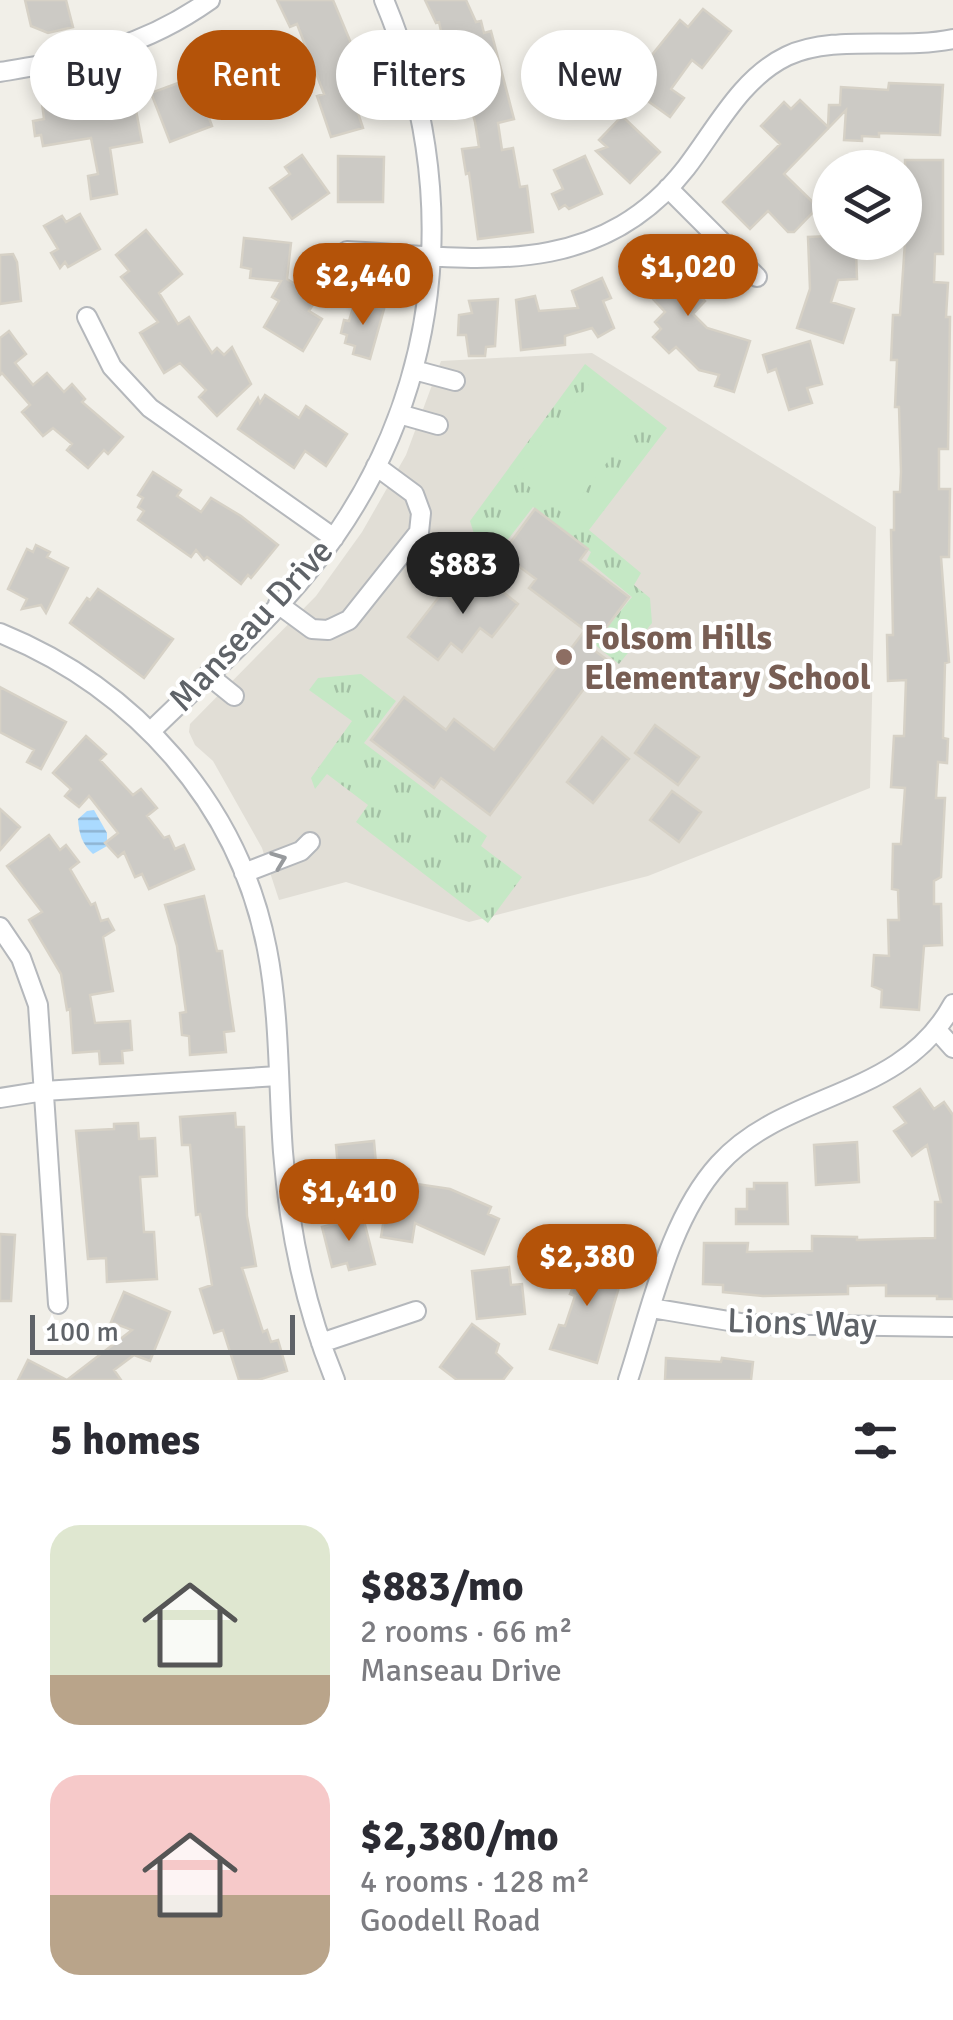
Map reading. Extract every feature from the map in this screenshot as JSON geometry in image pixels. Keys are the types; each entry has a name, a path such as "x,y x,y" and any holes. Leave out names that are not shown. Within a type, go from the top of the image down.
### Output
{"street":[{"path":"0,72 114,50 158,32 210,0"},
{"name":"Manseau Drive","path":"151,731 278,604 334,538 376,466 400,414 414,370 432,256 432,198 415,86 384,0"},
{"path":"348,251 521,258 558,252 627,222 668,188 748,85 768,67 790,55 826,46 906,45 953,39"},
{"path":"668,188 757,277"},
{"path":"86,317 112,367 150,408 334,538"},
{"path":"414,370 455,381"},
{"path":"400,414 438,425"},
{"path":"278,604 312,628 328,630 349,620 419,532 421,513 414,494 376,466"},
{"path":"0,633 84,676 151,731 204,797 244,874 267,947 286,1188 294,1239 321,1343 335,1380"},
{"path":"208,674 234,696"},
{"path":"244,874 301,851 310,842"},
{"path":"0,927 21,958 34,989 58,1304"},
{"path":"628,1380 688,1208 720,1163 776,1121 884,1074 906,1059 936,1029 953,1004"},
{"path":"936,1029 953,1048"},
{"path":"0,1098 278,1076"},
{"name":"Lions Way","path":"652,1308 747,1324 953,1327"},
{"path":"321,1343 416,1311"}],"shaded area":[{"name":"Folsom Hills Elementary School","path":"592,353 876,527 870,788 648,876 469,922 346,882 279,900 262,848 213,761 195,745 190,724 316,596 362,532 406,455 441,361"}],"green space":[{"path":"585,364 667,428 589,530 641,573 634,585 650,598 652,623 619,664 594,644 632,597 587,560 591,552 533,507 496,555 475,537 470,521"},
{"path":"592,380 641,418 566,516 517,477"},
{"path":"361,674 396,701 364,743 487,836 481,846 522,877 488,923 356,822 368,805 327,774 315,789 311,778 352,721 309,690 318,678"}],"water":[{"path":"94,810 107,833 107,846 93,854 82,838 78,819"}],"building":[{"path":"25,0 66,0 73,27 41,30 31,26"},
{"path":"277,0 333,0 346,30 336,30 336,120 360,120 363,128 331,137 317,96 324,94 316,73 316,30 299,30 297,24 290,27"},
{"path":"425,0 466,0 483,30 441,30 439,22 436,23"},
{"path":"703,9 731,31 702,68 692,60 671,89 684,98 670,117 657,108 657,49 680,20 688,27"},
{"path":"501,69 514,119 498,123 502,150 513,148 520,187 527,186 533,232 478,239 462,149 479,147 475,122 501,120"},
{"path":"177,83 177,120 210,120 212,126 170,142 157,108 157,91"},
{"path":"889,83 943,85 940,135 879,133 879,137 862,136 862,141 844,140 846,110 784,174 812,201 812,213 794,232 788,232 768,211 750,229 723,202 780,144 761,126 784,102 791,109 800,100 828,127 829,105 840,105 841,87 888,90"},
{"path":"138,120 142,142 110,148 117,194 91,199 88,176 98,174 91,138 43,146 41,135 35,136 33,121"},
{"path":"618,120 626,120 660,152 630,183 596,151 607,147 599,140"},
{"path":"302,155 329,193 292,219 270,188 290,174 285,167"},
{"path":"338,156 384,157 383,202 338,202"},
{"path":"585,156 602,194 569,209 565,205 559,209 552,194 563,189 554,170"},
{"path":"922,160 943,160 943,254 935,254 934,282 948,283 946,317 950,317 948,449 939,449 939,489 950,489 949,557 941,557 949,662 945,663 943,738 948,739 947,763 938,762 936,798 945,798 941,877 934,881 934,904 941,904 942,945 924,946 919,1010 881,1007 882,990 872,986 874,955 889,956 888,920 899,920 898,890 892,889 893,844 901,844 905,788 891,787 894,736 904,736 906,680 888,681 887,635 893,635 891,530 894,492 900,492 901,472 899,407 895,407 897,360 891,360 893,315 900,315 904,260 922,260"},
{"path":"80,214 100,249 68,267 65,262 60,268 51,253 58,249 44,226 62,216 66,222"},
{"path":"146,230 182,274 159,293 178,324 189,317 212,353 217,348 224,355 232,347 251,384 217,416 199,397 206,390 180,363 164,373 140,333 158,322 121,277 129,271 116,255"},
{"path":"808,237 812,237 812,260 856,260 857,279 838,280 831,302 854,309 843,343 797,328 810,289"},
{"path":"244,238 291,243 287,279 317,298 309,311 322,319 303,351 264,327 279,301 272,297 281,281 250,278 251,269 241,267"},
{"path":"650,245 659,255 668,246 687,267 678,275 705,301 693,314 707,328 750,341 734,392 715,386 719,375 699,370 676,347 669,353 653,337 661,329 655,322 665,312 630,274 637,268 632,262"},
{"path":"13,254 21,301 0,304 0,255"},
{"path":"602,278 611,298 603,301 614,328 598,337 592,328 565,336 565,345 521,350 516,300 535,296 539,311 578,308 572,291"},
{"path":"498,299 495,346 486,347 485,356 469,356 466,335 458,335 459,315 472,313 469,301"},
{"path":"355,301 384,309 370,359 353,354 355,346 345,343 347,335 341,333"},
{"path":"9,331 26,354 15,363 33,385 47,373 64,392 72,384 85,399 82,402 123,437 88,468 67,450 72,444 53,428 43,436 22,412 30,405 0,375 0,338"},
{"path":"810,341 822,384 807,388 812,403 789,410 776,369 768,372 763,355"},
{"path":"265,395 299,418 306,406 347,434 326,466 305,451 294,468 238,429 258,398 260,403"},
{"path":"153,472 181,490 177,496 201,512 211,498 278,545 251,578 248,575 241,584 207,557 204,560 196,550 191,557 138,520 144,511 138,507 143,498 138,495"},
{"path":"535,509 588,549 580,560 629,597 591,648 606,659 490,815 441,778 434,788 371,740 404,697 446,730 454,719 494,750 585,630 529,588 536,579 502,554"},
{"path":"36,545 50,552 47,557 68,568 46,613 41,605 22,609 27,599 8,589 27,549 33,552"},
{"path":"476,571 518,604 492,637 480,628 462,652 451,643 438,660 408,637 442,593 453,601"},
{"path":"98,589 173,639 144,678 70,623"},
{"path":"0,687 66,722 41,769 27,762 34,750 0,732"},
{"path":"655,725 699,757 678,785 635,753"},
{"path":"86,736 106,754 100,760 133,795 141,789 157,808 147,816 164,838 169,836 175,849 184,845 194,869 149,889 142,874 135,877 124,852 118,857 105,843 118,833 89,796 79,807 65,796 71,789 53,773"},
{"path":"602,737 629,759 593,803 567,782"},
{"path":"672,791 701,812 679,842 650,820"},
{"path":"0,809 20,827 0,850"},
{"path":"49,835 60,850 66,845 79,862 70,869 91,905 95,903 101,921 108,919 114,930 103,937 113,991 90,995 95,1023 130,1021 132,1050 122,1051 123,1063 100,1064 99,1051 73,1053 70,1009 67,1010 61,974 29,920 42,912 7,866"},
{"path":"204,896 217,951 222,951 234,1031 224,1032 226,1052 190,1055 189,1036 182,1035 180,1013 186,1012 177,946 165,905"},
{"path":"920,1089 934,1109 944,1102 953,1115 953,1299 886,1296 886,1285 848,1286 848,1294 763,1296 723,1292 723,1285 703,1284 704,1243 748,1243 747,1252 812,1251 812,1236 857,1240 935,1238 935,1202 941,1202 927,1145 912,1156 894,1131 906,1123 894,1107"},
{"path":"235,1113 236,1127 244,1127 247,1216 256,1266 242,1268 263,1332 267,1330 271,1342 278,1340 287,1371 258,1380 239,1380 223,1330 214,1333 200,1289 212,1285 200,1214 196,1215 190,1145 182,1145 180,1117"},
{"path":"138,1123 139,1139 155,1138 157,1176 140,1177 144,1232 154,1232 157,1279 107,1282 106,1258 88,1259 76,1131"},
{"path":"374,1141 378,1186 326,1191 324,1169 338,1168 336,1145"},
{"path":"857,1142 859,1182 816,1185 814,1145"},
{"path":"390,1180 450,1189 491,1207 488,1214 499,1219 484,1254 415,1223 412,1242 381,1237"},
{"path":"754,1183 787,1183 788,1224 736,1224 736,1209 747,1209 747,1189 754,1189"},
{"path":"363,1217 375,1264 349,1270 347,1263 332,1267 322,1227"},
{"path":"0,1234 15,1235 11,1301 0,1301"},
{"path":"576,1252 607,1262 603,1275 621,1280 597,1363 550,1349 559,1325 565,1326 575,1296 570,1294 574,1285 566,1281"},
{"path":"509,1267 511,1285 522,1284 525,1314 477,1319 472,1271"},
{"path":"124,1292 170,1312 150,1361 134,1355 114,1370 121,1380 67,1380 132,1330 111,1322"},
{"path":"472,1324 499,1344 496,1353 512,1368 503,1380 457,1380 440,1367"},
{"path":"666,1358 753,1362 751,1380 665,1380"},
{"path":"28,1360 67,1380 18,1380"}],"place":[{"name":"Folsom Hills Elementary School","path":"564,657"}]}
